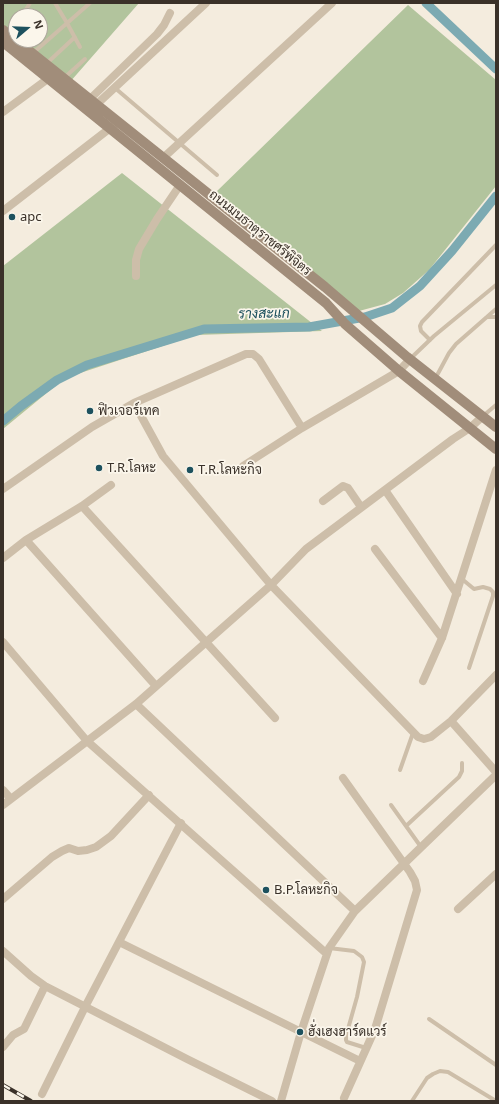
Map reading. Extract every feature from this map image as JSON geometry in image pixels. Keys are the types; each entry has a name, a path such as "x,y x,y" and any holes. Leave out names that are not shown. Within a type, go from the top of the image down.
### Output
{"street":[{"path":"93,102 115,87 206,3"},
{"path":"163,158 332,3"},
{"path":"93,102 157,34 164,25 170,13"},
{"name":"ถนนมนธาตุราชศรีพิจิตร","path":"5,36 33,53 325,287 435,380 496,427"},
{"name":"ถนนมนธาตุราชศรีพิจิตร","path":"5,36 49,78 109,129 322,300 345,324 399,371 496,449"},
{"path":"3,112 49,78"},
{"path":"3,210 118,122"},
{"path":"136,276 136,260 139,249 156,219 180,185"},
{"path":"322,300 325,287"},
{"path":"361,337 366,322"},
{"path":"3,489 92,427 134,403 246,354 253,354 259,359 302,428"},
{"path":"243,466 302,428 399,371 410,359"},
{"path":"134,403 163,456 271,585 418,737 424,739 431,737 451,721 496,675"},
{"path":"3,805 136,704 271,585 306,549 453,439 470,428 483,416"},
{"path":"423,681 442,638 496,470"},
{"path":"3,558 26,540 82,506 111,485"},
{"path":"323,501 343,486 348,488 361,508"},
{"path":"385,490 457,594"},
{"path":"82,506 275,718"},
{"path":"26,540 156,686"},
{"path":"375,549 442,638"},
{"path":"3,642 87,741 328,951"},
{"path":"136,704 355,911"},
{"path":"281,1101 301,1032 328,951 355,911 496,774 451,721"},
{"path":"343,778 404,864 415,881 417,890 375,1029 344,1098"},
{"path":"3,790 11,799"},
{"path":"3,899 52,857 62,851 69,848 78,851 87,850 111,836 150,795"},
{"path":"42,1094 85,1007 181,823"},
{"path":"458,909 496,874"},
{"path":"119,942 360,1061"},
{"path":"3,951 44,986 272,1101"},
{"path":"3,1047 13,1035 24,1029 44,986"}],"lane":[{"path":"54,3 80,47"},
{"path":"33,53 90,3"},
{"path":"46,64 75,38"},
{"path":"64,78 85,59"},
{"path":"115,87 217,175"},
{"path":"430,340 421,332 420,326 422,322 496,245"},
{"path":"410,359 430,340 496,285"},
{"path":"435,380 449,353 456,344 496,309"},
{"path":"488,317 496,317"},
{"path":"483,416 496,405"},
{"path":"461,579 474,589 483,587 490,589 493,592 493,596 469,668"},
{"path":"400,770 413,733"},
{"path":"406,826 459,777 462,771 462,763"},
{"path":"391,805 421,847"},
{"path":"328,951 354,951 362,957 364,962 346,1040 347,1042 367,1048"},
{"path":"429,1019 496,1065"},
{"path":"412,1101 427,1078 440,1071 448,1072 496,1101"}],"green space":[{"path":"3,3 139,3 70,82 29,48 48,48 48,8 8,8 8,30 3,26"},
{"path":"408,5 496,80 496,186 429,270 403,293 385,304 359,311 215,193"},
{"path":"122,173 322,331 196,335 65,378 3,429 3,266"}],"waterway":[{"path":"426,3 496,69"},
{"name":"รางสะแก","path":"3,421 57,380 87,365 204,329 309,327 365,317 392,308 420,286 452,251 496,196"}],"railway":[{"path":"3,1085 31,1101"}],"place":[{"name":"apc","path":"12,217"},
{"name":"ฟิวเจอร์เทค","path":"90,411"},
{"name":"T.R.โลหะ","path":"99,468"},
{"name":"T.R.โลหะกิจ","path":"190,470"},
{"name":"B.P.โลหะกิจ","path":"266,890"},
{"name":"ฮั่งเฮงฮาร์ดแวร์","path":"300,1032"}]}
